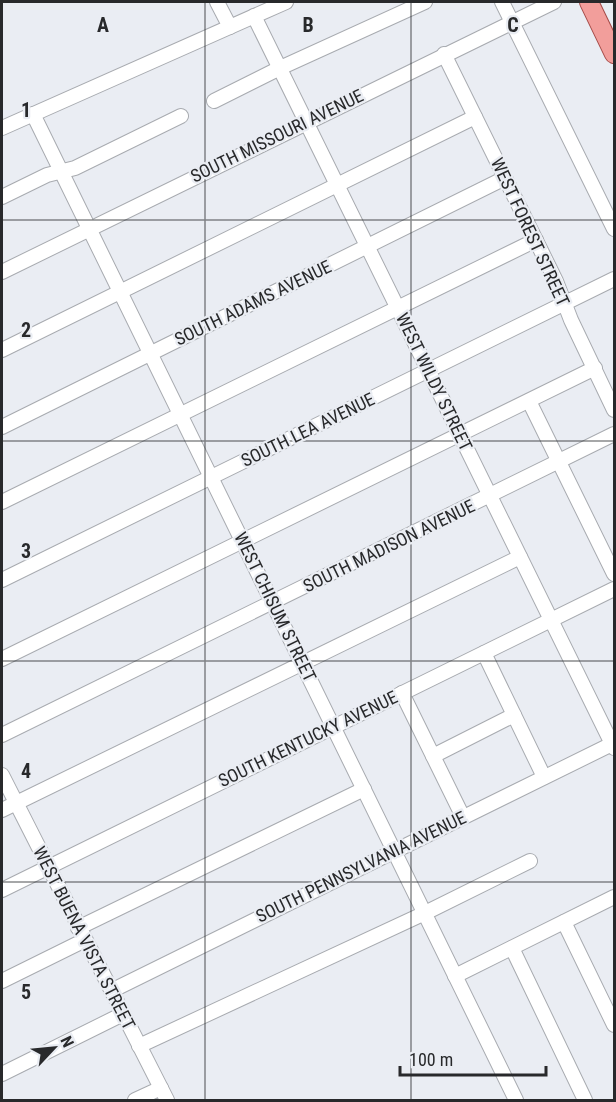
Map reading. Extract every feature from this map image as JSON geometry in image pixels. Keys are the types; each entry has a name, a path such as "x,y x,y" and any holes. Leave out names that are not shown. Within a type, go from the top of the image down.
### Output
{"main road":[{"path":"589,2 615,54"}],"street":[{"path":"217,2 230,27"},
{"path":"2,128 286,2"},
{"path":"214,100 425,2"},
{"path":"502,2 615,229"},
{"name":"SOUTH MISSOURI AVENUE","path":"2,272 554,2"},
{"name":"WEST WILDY STREET","path":"254,16 613,746"},
{"name":"WEST FOREST STREET","path":"444,54 536,240 566,303 571,320 615,410"},
{"name":"WEST CHISUM STREET","path":"33,114 515,1100"},
{"path":"2,197 47,175 75,168 181,116"},
{"path":"2,350 475,117"},
{"name":"SOUTH ADAMS AVENUE","path":"2,427 505,178"},
{"path":"2,502 536,240"},
{"name":"SOUTH LEA AVENUE","path":"2,580 615,279"},
{"path":"2,659 594,368"},
{"path":"529,401 615,574"},
{"name":"SOUTH MADISON AVENUE","path":"2,735 615,434"},
{"path":"2,810 520,557"},
{"name":"SOUTH KENTUCKY AVENUE","path":"2,890 615,588"},
{"path":"484,653 544,777"},
{"path":"402,693 463,817"},
{"path":"433,756 514,716"},
{"name":"SOUTH PENNSYLVANIA AVENUE","path":"111,991 544,777 613,746"},
{"name":"WEST BUENA VISTA STREET","path":"2,775 164,1094"},
{"path":"2,981 82,934 364,789"},
{"path":"139,1046 425,913 530,861"},
{"path":"456,976 615,897"},
{"path":"564,922 615,1025"},
{"path":"512,948 585,1101"},
{"path":"2,1074 123,1014"},
{"path":"135,1101 164,1094"}]}
